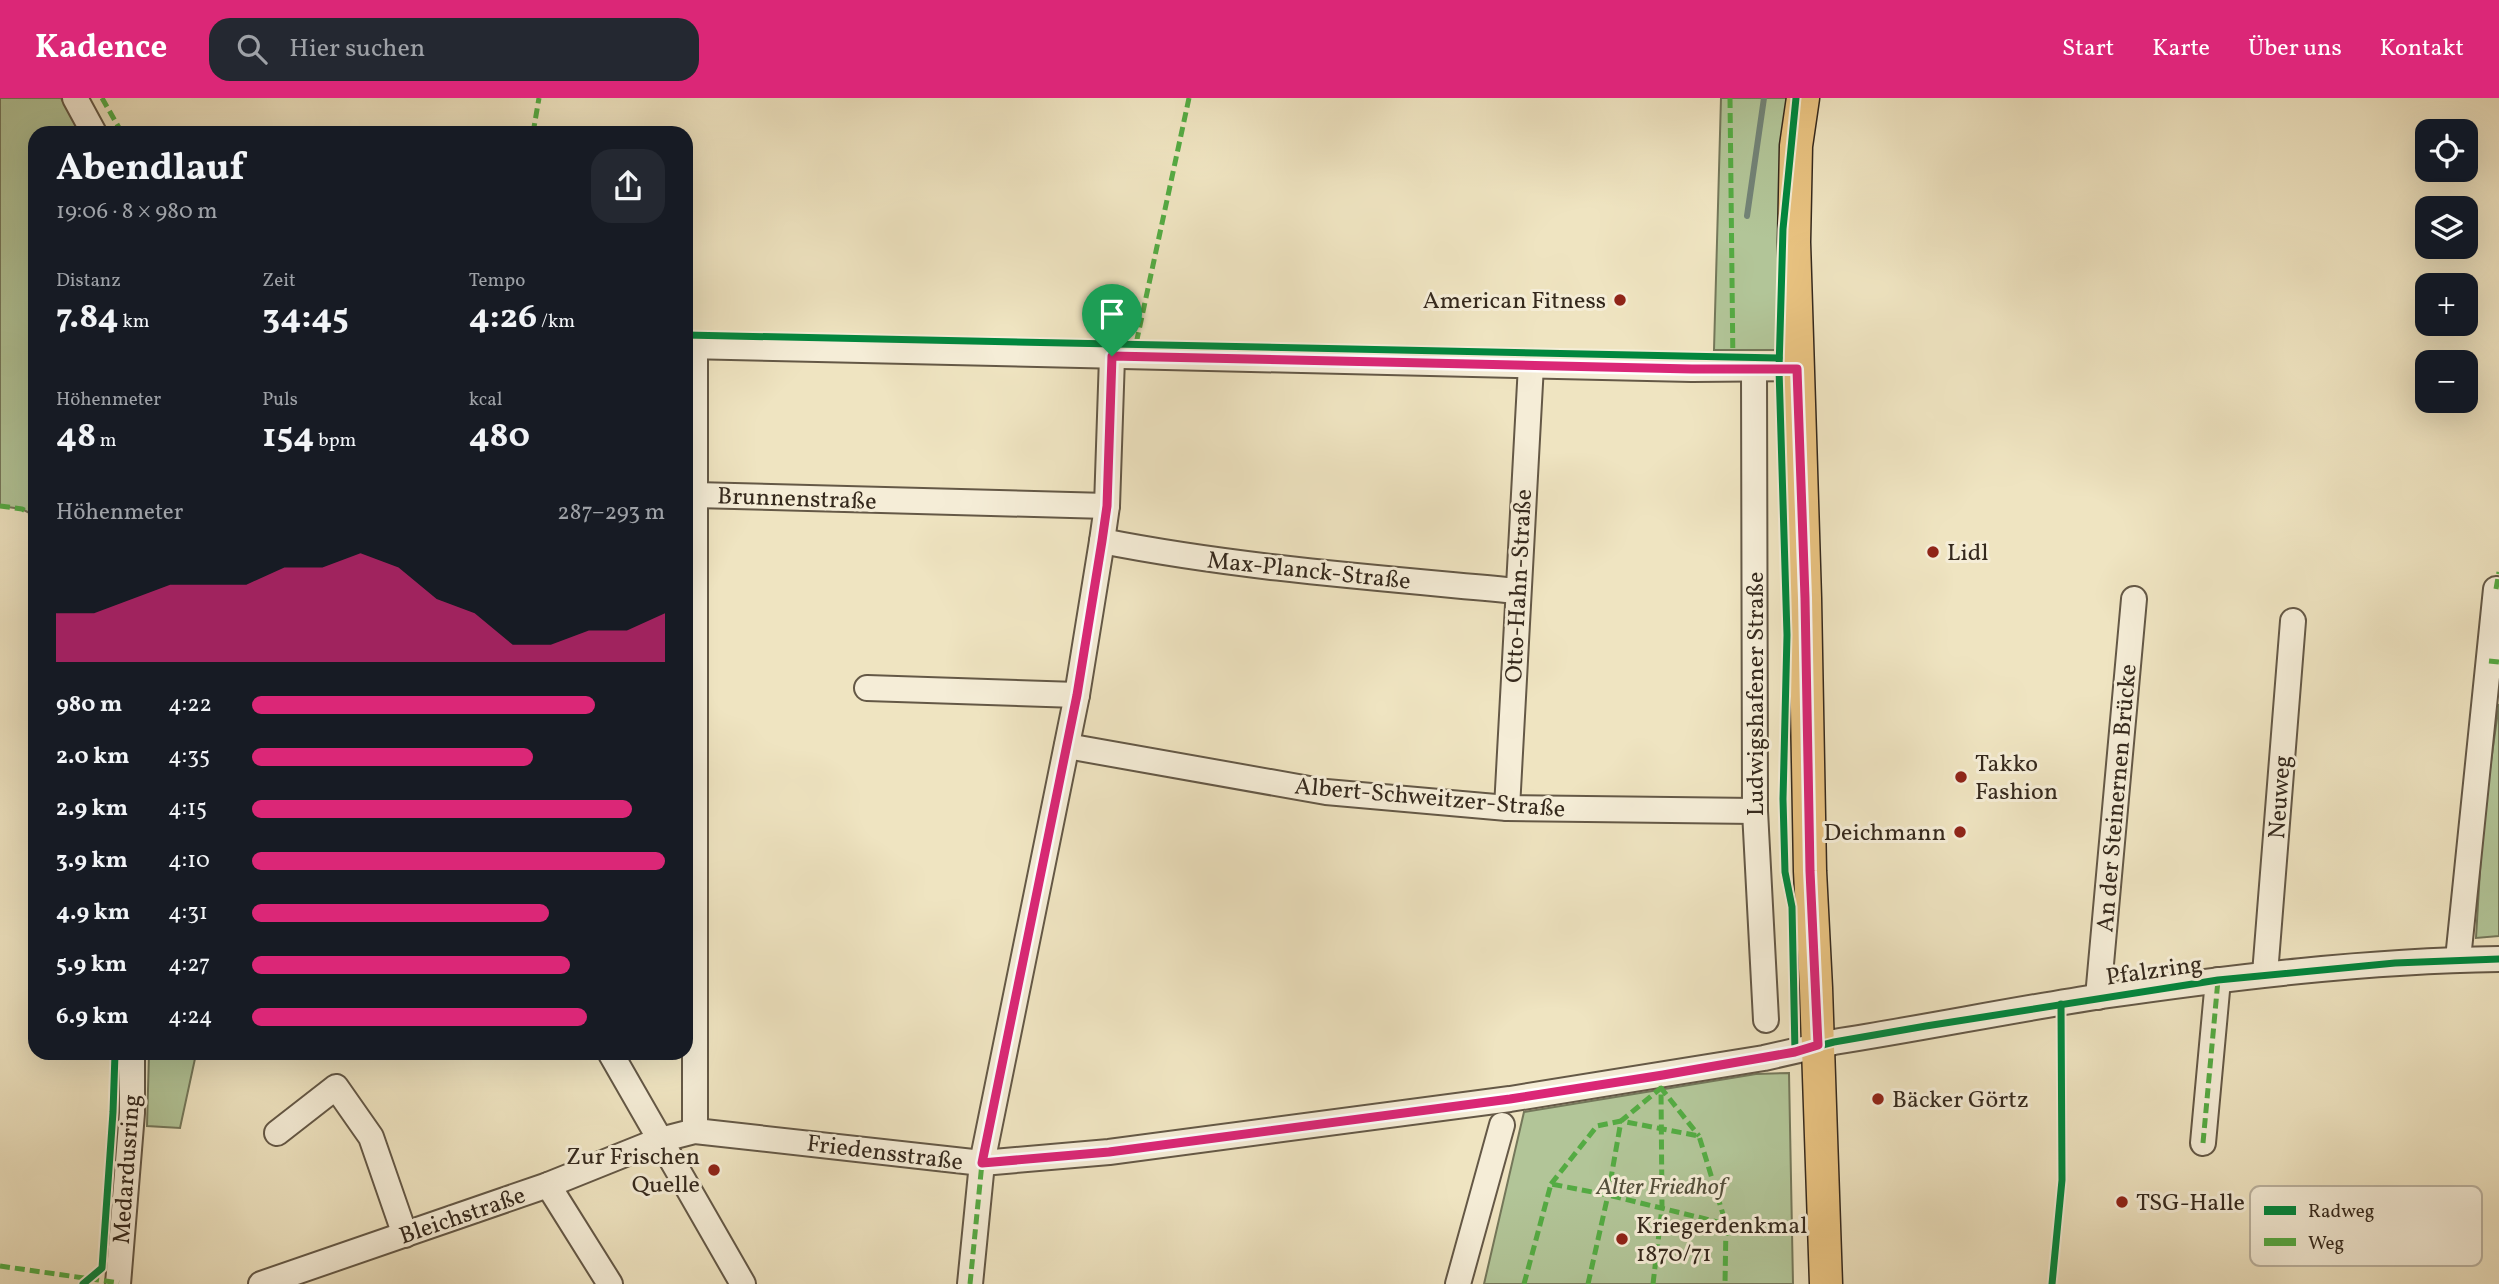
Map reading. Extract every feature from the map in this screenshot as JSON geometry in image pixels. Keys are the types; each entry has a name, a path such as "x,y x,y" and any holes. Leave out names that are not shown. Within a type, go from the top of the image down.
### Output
{"main road":[{"name":"Ludwigshafener Straße","path":"1803,98 1796,146 1794,242 1810,871 1806,1049 1826,1284"}],"street":[{"path":"75,98 90,126"},
{"path":"693,346 1797,369"},
{"path":"970,1284 982,1163 1077,695 1102,541 1107,506 1112,356"},
{"name":"Otto-Hahn-Straße","path":"1507,808 1531,365"},
{"name":"Ludwigshafener Straße","path":"1754,369 1755,811 1766,1020"},
{"name":"Brunnenstraße","path":"693,483 695,1130"},
{"name":"Brunnenstraße","path":"695,495 1107,506"},
{"name":"Max-Planck-Straße","path":"1102,541 1162,553 1307,572 1518,590"},
{"path":"2458,960 2496,589"},
{"name":"An der Steinernen Brücke","path":"2098,997 2134,599"},
{"name":"Neuweg","path":"2265,974 2293,621"},
{"path":"867,688 1077,695"},
{"name":"Albert-Schweitzer-Straße","path":"1067,746 1326,792 1507,808 1755,811"},
{"name":"Pfalzring","path":"1806,1049 2098,997 2218,980 2265,974 2499,959"},
{"path":"2203,1143 2218,980"},
{"name":"Friedensstraße","path":"660,1140 695,1130 982,1163 1109,1152 1510,1099 1806,1049"},
{"name":"Medardusring","path":"122,1284 132,1113 132,1060"},
{"path":"614,1060 743,1284"},
{"path":"277,1133 336,1087 371,1137 405,1235"},
{"path":"1458,1284 1502,1125"},
{"name":"Bleichstraße","path":"261,1284 548,1185 660,1140"},
{"path":"548,1185 610,1284"}],"green space":[{"path":"0,98 61,98 76,126 28,126 28,512 0,506"},
{"path":"1721,98 1796,98 1783,229 1779,350 1714,350"},
{"path":"2499,704 2499,936 2476,938 2483,819"},
{"path":"149,1060 195,1060 180,1128 147,1126"},
{"name":"Alter Friedhof","path":"1789,1073 1793,1284 1484,1284 1524,1112 1756,1074"}],"waterway":[{"path":"1747,216 1764,98"}],"marked path":[{"path":"102,98 118,126"},
{"path":"534,126 539,98"},
{"path":"1136,357 1136,344 1189,98"},
{"path":"1730,98 1733,369"},
{"path":"0,506 28,512"},
{"path":"2496,589 2499,572"},
{"path":"2489,661 2499,662"},
{"path":"2203,1143 2218,980"},
{"path":"1588,1284 1621,1121 1661,1088 1663,1075"},
{"path":"1653,1284 1662,1208 1661,1088 1699,1136"},
{"path":"1551,1184 1597,1126 1621,1121 1699,1136 1726,1224"},
{"path":"970,1284 982,1163"},
{"path":"1524,1284 1551,1184 1726,1224 1725,1284"},
{"path":"0,1266 119,1283"}],"cycle path":[{"path":"1796,98 1783,229 1779,369 1787,635 1783,799 1785,872 1792,907 1795,1052 1834,1042 1926,1026 2218,980 2395,963 2499,959"},
{"path":"693,335 1779,358"},
{"path":"2052,1284 2062,1180 2061,1004"},
{"path":"83,1284 102,1268 115,1060"}],"place":[{"name":"American Fitness","path":"1620,300"},
{"name":"Lidl","path":"1933,552"},
{"name":"Takko Fashion","path":"1961,777"},
{"name":"Deichmann","path":"1960,832"},
{"name":"Bäcker Görtz","path":"1878,1099"},
{"name":"Zur Frischen Quelle","path":"714,1170"},
{"name":"TSG-Halle","path":"2122,1202"},
{"name":"Kriegerdenkmal 1870/71","path":"1622,1239"}],"route":[{"path":"1112,356 1797,369 1810,871 1818,1045 1795,1052 1510,1099 1109,1152 982,1163 1077,695 1102,541 1107,506 1112,356"}]}
